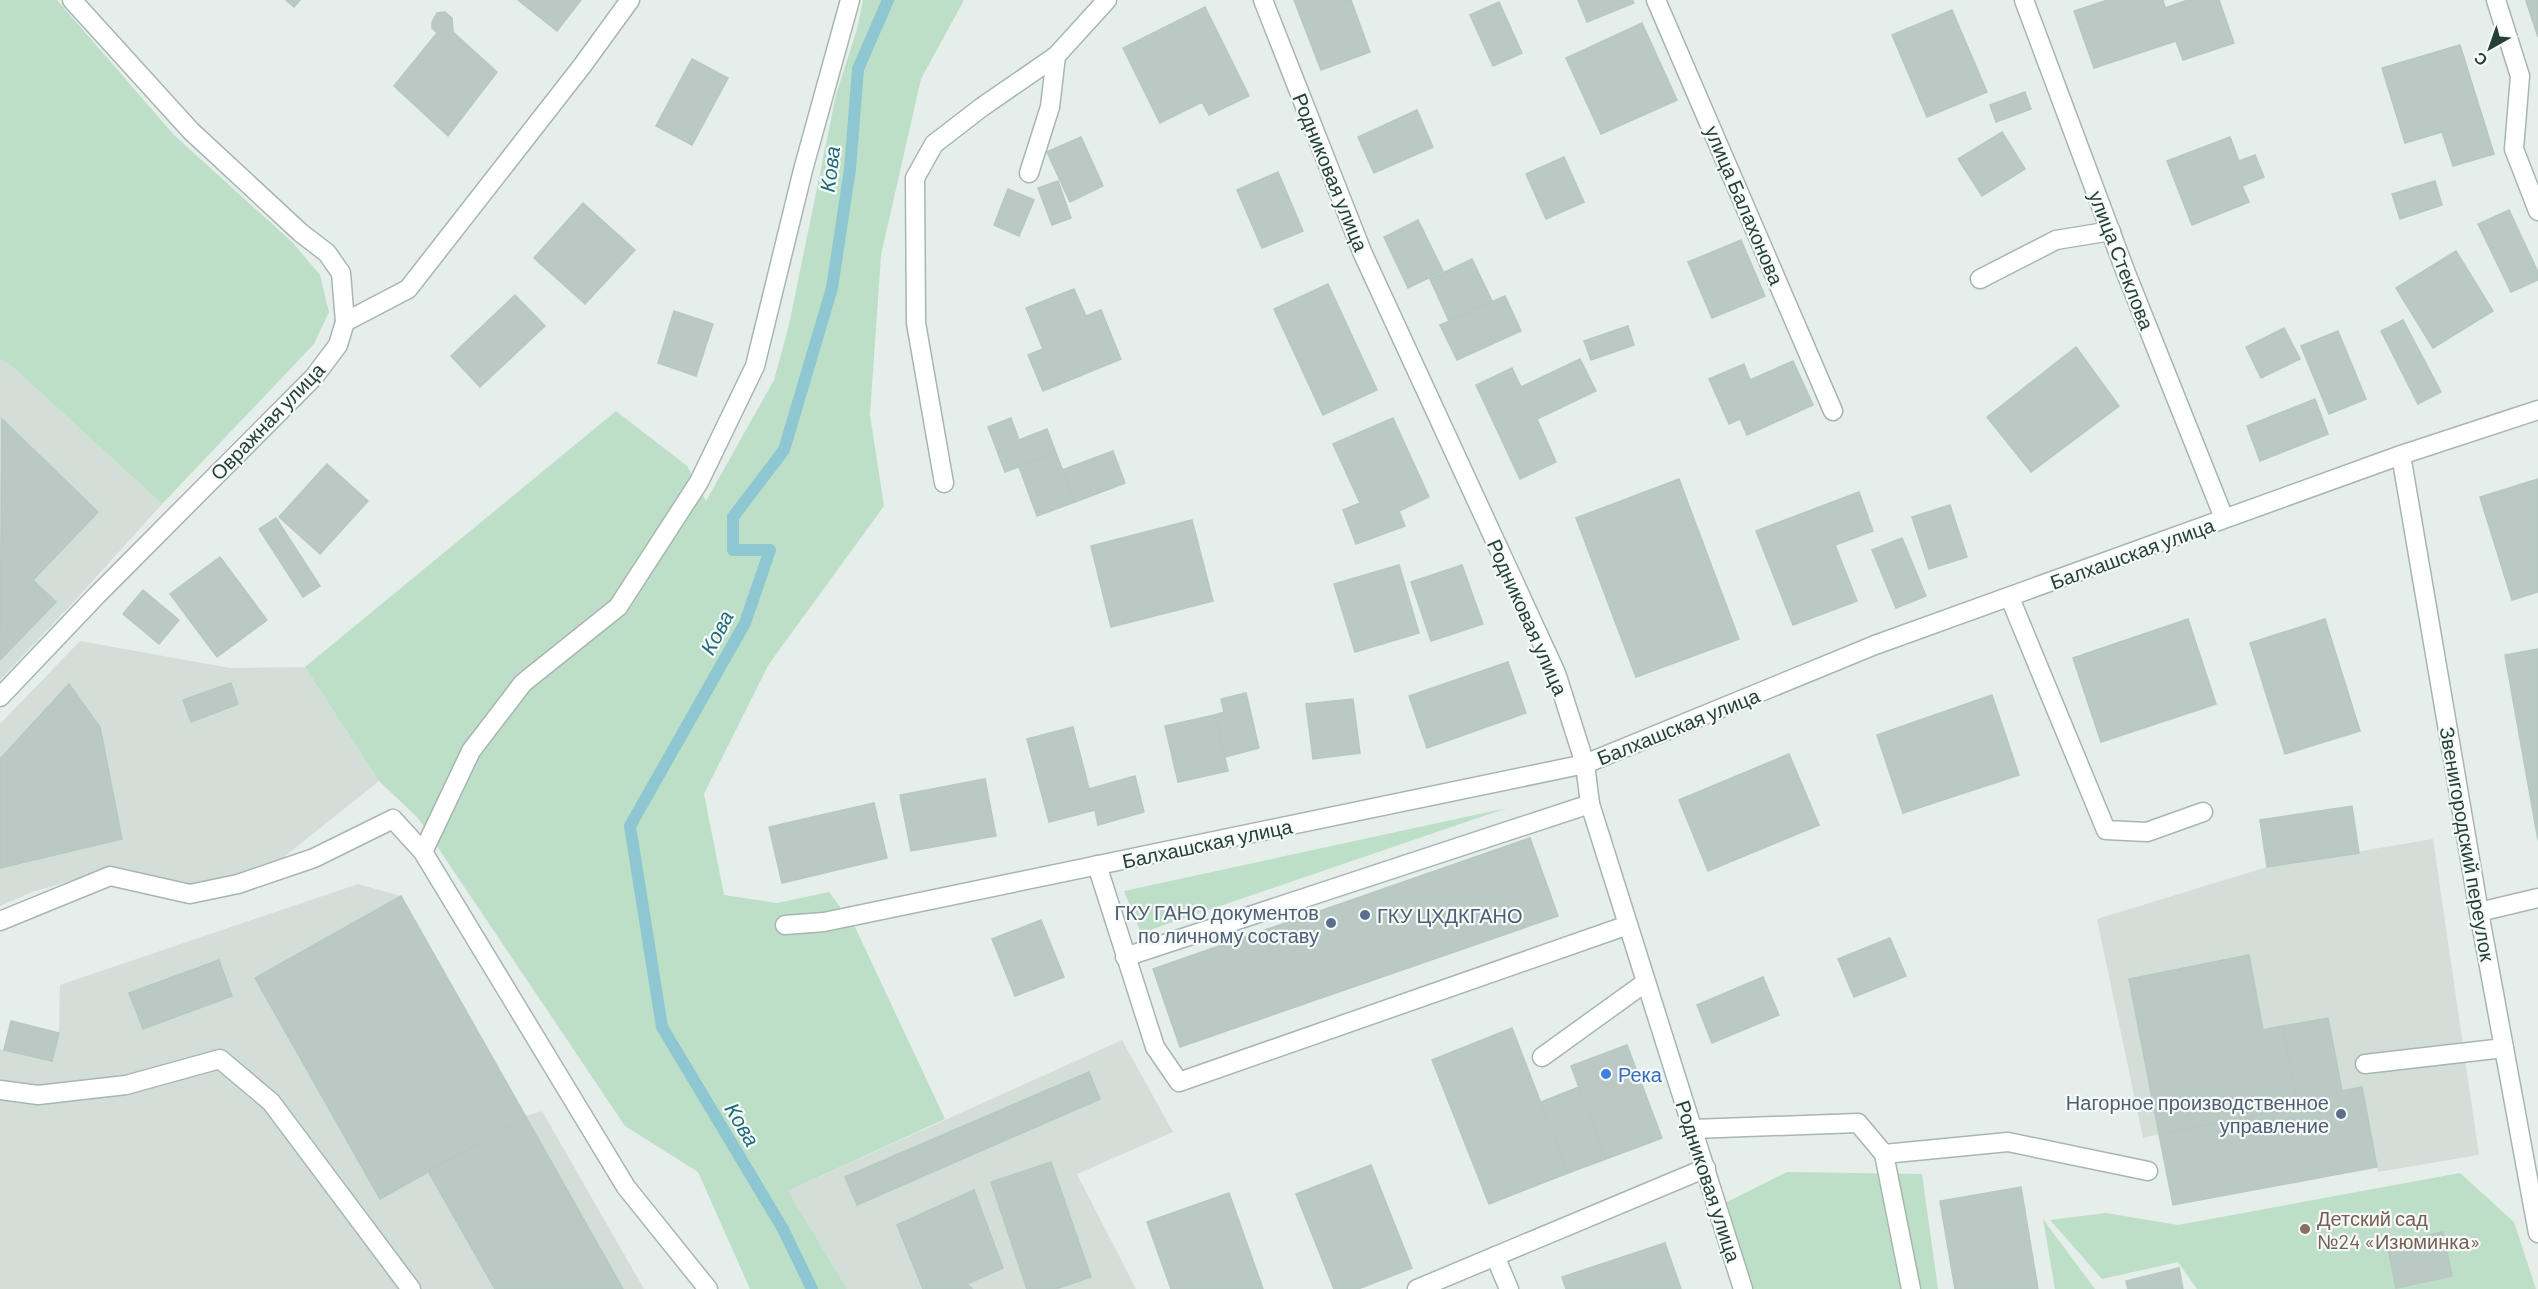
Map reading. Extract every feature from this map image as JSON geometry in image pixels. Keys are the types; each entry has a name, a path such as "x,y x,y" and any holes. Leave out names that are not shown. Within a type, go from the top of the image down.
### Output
{"street":[{"path":"72,0 191,131 301,234 327,254 340,273 345,322 408,289 582,66 630,0"},
{"path":"423,852 471,751 523,683 618,607 699,482 755,366 803,170 850,0"},
{"path":"944,483 916,323 915,178 934,144 982,107 1056,56 1107,0"},
{"name":"Родниковая улица","path":"1263,0 1363,254 1556,673 1585,764 1590,804 1743,1289"},
{"name":"улица Балахонова","path":"1656,0 1833,411"},
{"name":"улица Стеклова","path":"2024,0 2111,231 2224,518"},
{"path":"2496,0 2520,76 2514,149 2538,211"},
{"path":"1029,173 1050,107 1056,56"},
{"path":"1980,279 2056,240 2111,231"},
{"name":"Овражная улица","path":"0,697 97,595 314,376 338,345 345,322"},
{"name":"Балхашская улица","path":"785,925 824,922 1585,764 1875,645 2401,455 2538,410"},
{"name":"Звенигородский переулок","path":"2401,455 2479,912 2538,1233"},
{"path":"2010,598 2106,830 2147,832 2203,812"},
{"path":"1125,957 1590,804"},
{"path":"0,921 110,876 190,894 238,884 314,858 393,819 423,852 626,1187 708,1289"},
{"path":"1097,866 1155,1047 1179,1082 1628,925"},
{"path":"2479,912 2538,898"},
{"path":"1542,1057 1646,982"},
{"path":"2365,1064 2504,1048"},
{"path":"0,1090 38,1095 126,1085 220,1059 271,1102 411,1289"},
{"path":"1693,1129 1858,1123 1884,1154 1911,1289"},
{"path":"1884,1154 2008,1142 2148,1171"},
{"path":"1417,1289 1706,1168"},
{"path":"1495,1256 1509,1289"}],"shaded area":[{"path":"0,359 15,369 162,504 0,680"},
{"path":"80,641 230,668 305,667 379,781 280,860 195,887 111,869 32,892 0,906 0,724"},
{"path":"2433,839 2479,1155 2378,1172 2377,1167 2173,1205 2159,1134 2143,1138 2097,919 2267,867"},
{"path":"358,884 401,896 525,1116 542,1111 644,1289 0,1289 0,1049 52,1060 59,1033 60,985"},
{"path":"1122,1040 1173,1132 1077,1174 1136,1289 847,1289 788,1191"}],"green space":[{"path":"0,0 57,0 174,135 293,243 320,275 329,312 314,344 162,504 15,369 0,359"},
{"path":"863,0 964,0 921,79 881,255 870,415 884,506 769,664 704,794 724,895 777,903 829,892 855,927 945,1119 788,1191 847,1289 750,1289 698,1172 625,1126 418,818 379,781 305,667 616,411 687,466 706,501 774,380 789,325 836,95 857,29"},
{"path":"1507,808 1141,933 1124,891"},
{"path":"1787,1172 1922,1174 1938,1289 1753,1289 1725,1203"},
{"name":"Детский сад №24 «Изюминка»","path":"2460,1173 2514,1222 2536,1289 2197,1289 2178,1262 2102,1279 2050,1220 2106,1213 2178,1225"},
{"path":"2043,1219 2095,1289 2055,1289"}],"building":[{"path":"286,0 300,0 294,7"},
{"path":"518,0 581,0 557,31"},
{"path":"1294,0 1351,0 1370,52 1321,70"},
{"path":"1578,0 1632,0 1634,3 1587,22"},
{"path":"2108,0 2163,0 2165,8 2188,0 2219,0 2234,43 2183,60 2176,41 2094,68 2074,11"},
{"path":"2538,0 2538,37 2526,1"},
{"path":"1499,2 1522,53 1493,66 1470,15"},
{"path":"1205,7 1249,96 1209,115 1202,102 1160,123 1123,48"},
{"path":"1952,10 1987,92 1927,117 1892,35"},
{"path":"445,12 452,18 453,32 497,72 448,136 394,86 437,33 432,28 432,22 437,13"},
{"path":"1642,23 1677,100 1601,134 1566,58"},
{"path":"2460,45 2494,154 2453,166 2442,132 2405,143 2382,68"},
{"path":"692,59 728,78 692,145 656,126"},
{"path":"2025,92 2031,109 1996,122 1990,105"},
{"path":"1417,110 1433,147 1374,173 1358,137"},
{"path":"2002,132 2025,169 1982,196 1958,159"},
{"path":"1081,137 1103,186 1070,202 1047,152"},
{"path":"2230,137 2239,161 2255,155 2264,177 2242,186 2249,202 2192,225 2167,161"},
{"path":"1564,157 1584,202 1546,219 1526,174"},
{"path":"1278,172 1303,231 1262,248 1237,190"},
{"path":"1058,181 1071,218 1052,225 1038,188"},
{"path":"2435,181 2442,205 2400,219 2392,194"},
{"path":"1008,189 1034,200 1019,236 994,225"},
{"path":"583,203 635,250 585,304 534,258"},
{"path":"2509,210 2538,272 2538,280 2511,292 2478,224"},
{"path":"1418,220 1443,271 1408,288 1384,237"},
{"path":"1741,240 1765,296 1712,318 1688,262"},
{"path":"2456,251 2493,311 2433,348 2396,288"},
{"path":"1472,259 1492,301 1449,321 1430,279"},
{"path":"1328,284 1377,390 1323,415 1274,309"},
{"path":"1074,289 1086,316 1101,310 1121,359 1043,391 1028,355 1043,349 1026,308"},
{"path":"515,295 545,326 480,387 451,356"},
{"path":"1505,296 1521,331 1457,360 1440,325"},
{"path":"674,311 713,324 696,376 658,363"},
{"path":"2403,320 2441,392 2418,404 2381,331"},
{"path":"1628,326 1634,345 1591,360 1584,341"},
{"path":"2284,328 2300,359 2261,378 2246,347"},
{"path":"2338,331 2366,399 2329,414 2301,346"},
{"path":"2076,347 2119,406 2031,472 1987,417"},
{"path":"1580,359 1596,391 1537,419 1556,462 1520,479 1476,385 1512,368 1521,387"},
{"path":"1793,361 1813,405 1747,435 1740,419 1729,424 1709,379 1744,364 1750,380"},
{"path":"2315,399 2328,434 2260,461 2247,426"},
{"path":"1011,418 1019,440 1047,429 1056,453 1005,472 988,427"},
{"path":"1393,418 1429,497 1399,511 1405,526 1356,544 1343,510 1360,503 1333,444"},
{"path":"2,419 98,512 33,580 56,602 0,660"},
{"path":"1113,451 1125,483 1075,502 1062,470"},
{"path":"1056,453 1075,502 1037,516 1019,467"},
{"path":"327,464 368,501 320,554 279,517"},
{"path":"1679,479 1739,639 1636,677 1576,518"},
{"path":"2538,479 2538,592 2512,600 2480,497"},
{"path":"1859,492 1873,531 1835,545 1857,601 1793,625 1756,531"},
{"path":"1950,505 1967,557 1929,569 1912,517"},
{"path":"276,518 320,586 303,597 259,529"},
{"path":"1192,520 1213,601 1111,627 1091,546"},
{"path":"1902,538 1926,596 1896,608 1872,550"},
{"path":"220,557 267,620 217,657 170,594"},
{"path":"1399,565 1419,633 1355,652 1334,584"},
{"path":"1462,565 1483,624 1431,641 1411,582"},
{"path":"143,590 179,620 159,644 123,614"},
{"path":"2188,619 2216,704 2101,742 2073,658"},
{"path":"2325,619 2360,731 2285,754 2250,643"},
{"path":"2538,649 2538,840 2505,655"},
{"path":"1508,662 1526,713 1427,748 1409,696"},
{"path":"231,683 238,704 191,722 183,700"},
{"path":"69,684 100,727 122,839 0,868 0,759"},
{"path":"1246,693 1259,748 1225,757 1215,715 1224,712 1221,699"},
{"path":"1992,695 2019,775 1903,813 1877,735"},
{"path":"1353,699 1360,753 1313,759 1306,704"},
{"path":"1215,715 1228,771 1178,782 1165,726"},
{"path":"1073,727 1089,789 1135,776 1144,812 1098,825 1095,810 1049,822 1027,739"},
{"path":"1789,754 1819,825 1708,871 1679,800"},
{"path":"985,779 996,836 911,851 900,795"},
{"path":"874,803 887,858 782,883 769,827"},
{"path":"2352,806 2359,853 2267,867 2260,820"},
{"path":"1530,838 1558,916 1180,1047 1153,969"},
{"path":"401,896 526,1117 380,1199 255,978"},
{"path":"1041,920 1064,977 1015,996 992,939"},
{"path":"1890,938 1906,976 1854,997 1838,959"},
{"path":"2249,955 2263,1030 2283,1026 2298,1108 2159,1134 2129,979"},
{"path":"219,960 232,996 143,1029 129,993"},
{"path":"1763,977 1779,1015 1712,1043 1697,1005"},
{"path":"2328,1018 2342,1091 2362,1087 2377,1167 2173,1205 2159,1134 2298,1108 2283,1026"},
{"path":"11,1021 59,1033 52,1061 4,1050"},
{"path":"1512,1028 1568,1173 1489,1204 1432,1060"},
{"path":"1627,1045 1662,1138 1606,1159 1571,1066"},
{"path":"1089,1072 1100,1099 857,1205 845,1177"},
{"path":"1579,1087 1606,1159 1568,1173 1541,1102"},
{"path":"526,1117 623,1289 495,1289 428,1171"},
{"path":"1051,1162 1091,1277 1056,1289 1027,1289 991,1182"},
{"path":"1371,1165 1412,1268 1358,1289 1334,1289 1296,1194"},
{"path":"2021,1187 2038,1289 1955,1289 1940,1201"},
{"path":"974,1190 1003,1268 967,1284 972,1289 923,1289 897,1225"},
{"path":"1229,1193 1263,1289 1171,1289 1147,1222"},
{"path":"2443,1232 2452,1276 2396,1288 2387,1244"},
{"path":"1665,1243 1681,1289 1566,1289 1562,1277"},
{"path":"2179,1268 2183,1289 2128,1289 2126,1281"}],"waterway":[{"name":"Кова","path":"812,1289 783,1229 662,1027 630,826 745,623 770,550 733,550 733,517 784,450 832,288 850,169 858,69 888,0"}],"place":[{"name":"ГКУ ЦХДКГАНО","path":"1365,915"},
{"name":"ГКУ ГАНО документов по личному составу","path":"1331,923"},
{"name":"Река","path":"1606,1074"},
{"name":"Нагорное производственное управление","path":"2341,1114"},
{"name":"Детский сад №24 «Изюминка»","path":"2305,1229"}]}
